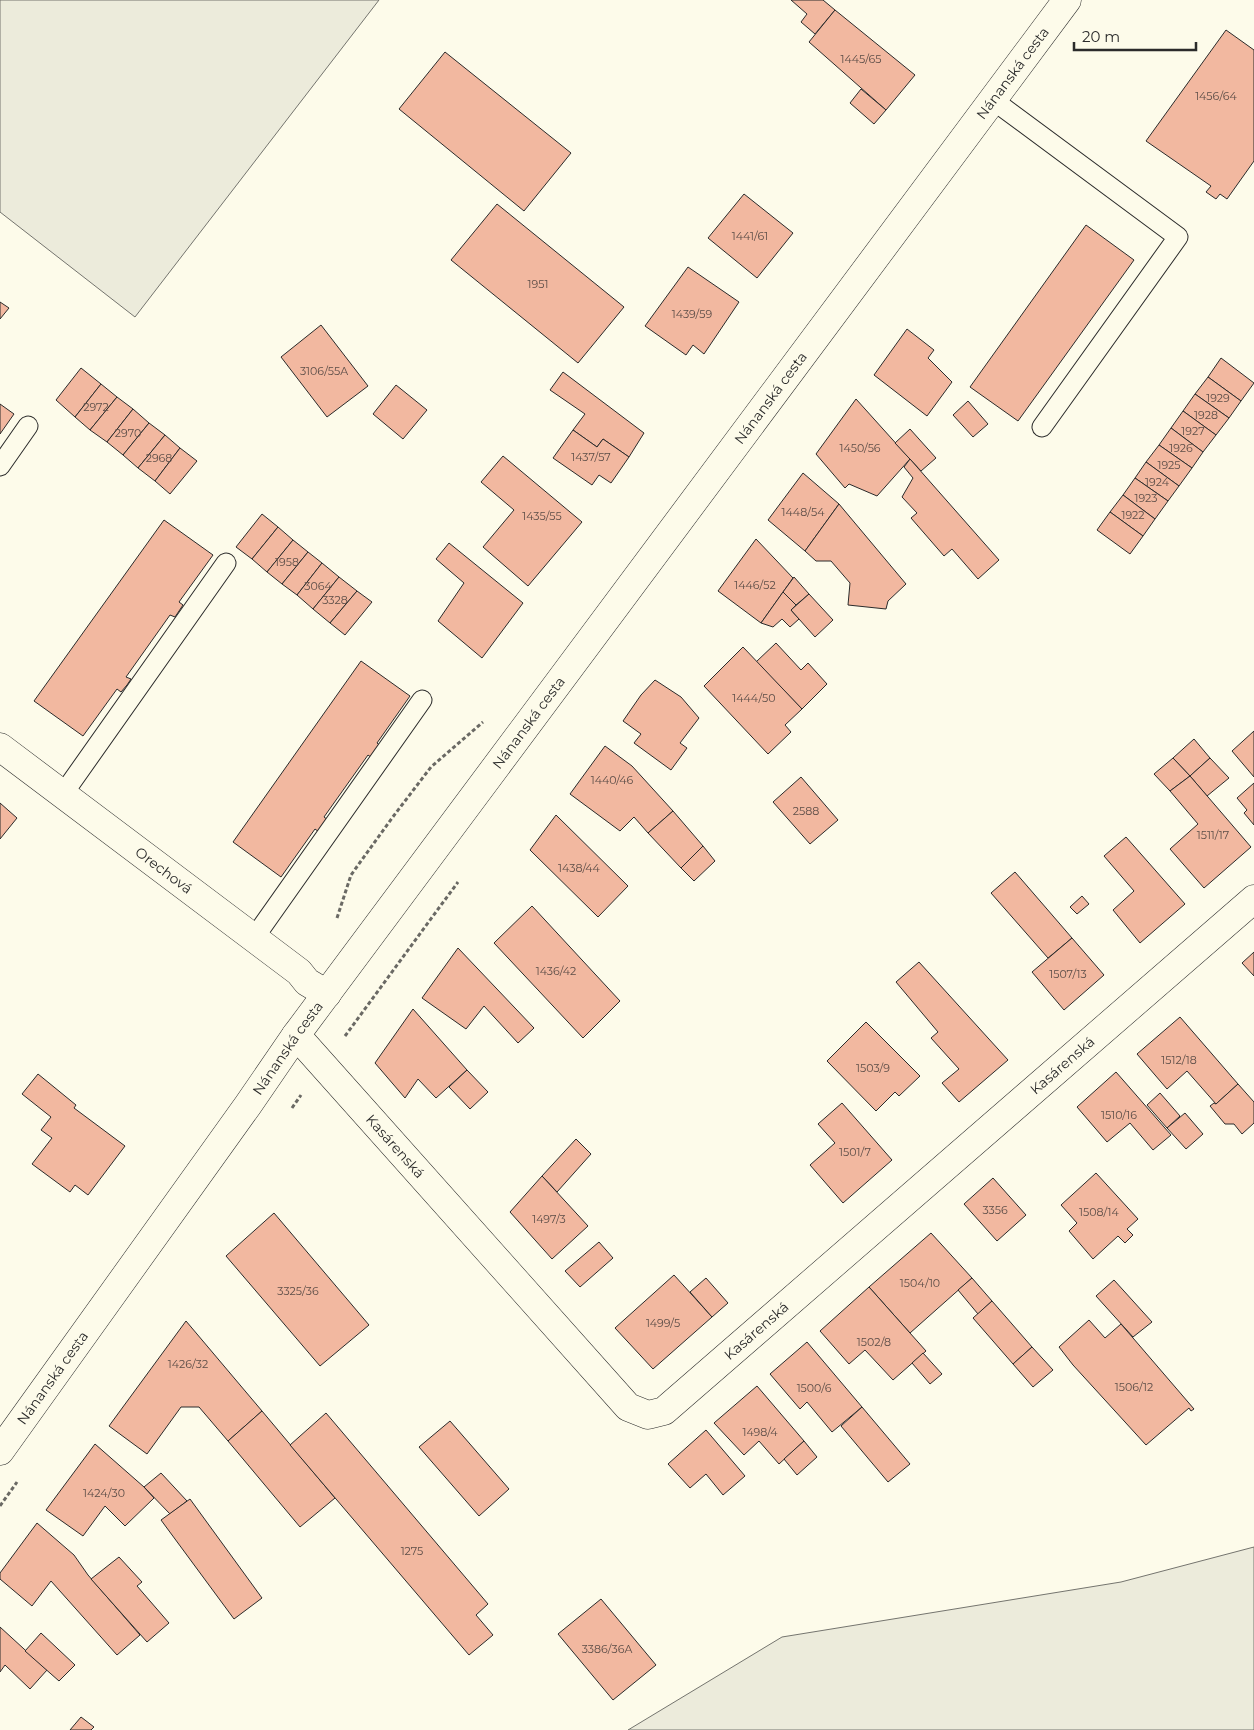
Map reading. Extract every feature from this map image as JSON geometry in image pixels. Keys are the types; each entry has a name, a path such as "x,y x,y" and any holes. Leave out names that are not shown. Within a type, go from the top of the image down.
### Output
{"main road":[{"name":"Nánanská cesta","path":"0,1451 296,1035 1066,0"},
{"name":"Orechová","path":"0,747 299,972 307,982 328,994"},
{"name":"Kasárenská","path":"296,1035 628,1407 648,1415 664,1411 1254,899"}],"lane":[{"path":"993,100 1178,237 1042,427"},
{"path":"0,466 28,426"},
{"path":"63,794 226,563"},
{"path":"254,938 422,700"}],"path":[{"path":"337,918 351,875 392,818 431,766 484,721"}],"shaded area":[{"path":"0,0 379,0 135,317 0,212"},
{"path":"1254,1547 1254,1730 628,1730 782,1637 1121,1582"}],"building":[{"path":"791,0 823,0 835,10 815,34 801,22 807,14"},
{"path":"835,10 915,75 886,110 809,42"},
{"path":"1226,30 1254,50 1254,161 1227,199 1220,194 1216,199 1206,192 1211,186 1146,141"},
{"path":"445,52 571,153 524,211 399,109"},
{"path":"861,89 886,110 874,124 850,103"},
{"path":"744,194 793,233 757,278 708,238"},
{"path":"497,204 624,307 578,363 451,260"},
{"path":"1086,225 1134,260 1018,421 970,387"},
{"path":"688,267 739,302 704,354 693,345 686,355 645,326"},
{"path":"0,302 9,308 0,319"},
{"path":"321,325 368,386 327,417 281,357"},
{"path":"907,329 934,350 928,358 952,382 927,416 874,375"},
{"path":"1221,358 1254,383 1241,401 1208,377"},
{"path":"81,368 101,384 75,417 56,400"},
{"path":"563,372 644,433 629,457 603,439 597,447 573,430 585,414 550,390"},
{"path":"1208,377 1241,401 1229,418 1195,394"},
{"path":"101,384 117,397 90,430 75,417"},
{"path":"396,385 427,410 403,439 373,414"},
{"path":"1195,394 1229,418 1216,435 1183,411"},
{"path":"117,397 133,409 107,442 90,430"},
{"path":"856,399 910,459 877,496 849,484 845,488 816,454"},
{"path":"968,401 988,424 973,437 953,415"},
{"path":"0,404 14,414 0,434"},
{"path":"133,409 149,423 123,455 107,442"},
{"path":"1183,411 1216,435 1203,452 1171,428"},
{"path":"149,423 165,435 138,468 123,455"},
{"path":"1171,428 1203,452 1192,468 1159,445"},
{"path":"910,429 936,458 921,471 895,443"},
{"path":"573,430 597,447 603,439 629,457 611,483 599,475 592,485 553,458"},
{"path":"165,435 180,448 155,481 138,468"},
{"path":"1159,445 1192,468 1179,486 1146,462"},
{"path":"180,448 197,461 170,494 155,481"},
{"path":"503,456 582,522 528,586 483,547 514,510 481,482"},
{"path":"910,459 999,560 978,579 952,549 944,556 911,518 917,513 902,497 913,478 904,467"},
{"path":"1146,462 1179,486 1168,501 1135,478"},
{"path":"803,473 839,504 805,551 768,520"},
{"path":"1135,478 1168,501 1155,519 1123,495"},
{"path":"1123,495 1155,519 1143,536 1110,512"},
{"path":"839,504 906,584 888,601 886,609 848,605 850,583 831,561 816,561 805,551"},
{"path":"1110,512 1143,536 1130,554 1097,530"},
{"path":"262,514 278,527 252,559 236,547"},
{"path":"164,520 213,555 179,602 183,605 175,617 170,615 126,677 131,679 127,685 121,692 117,689 83,736 34,701"},
{"path":"278,527 293,540 267,572 252,559"},
{"path":"756,539 793,578 761,623 718,591"},
{"path":"293,540 308,552 282,584 267,572"},
{"path":"449,543 523,603 482,658 438,621 464,583 436,559"},
{"path":"308,552 322,563 297,595 282,584"},
{"path":"322,563 339,577 313,609 297,595"},
{"path":"339,577 357,591 330,623 313,609"},
{"path":"794,577 809,594 796,605 783,592"},
{"path":"357,591 372,602 345,635 330,623"},
{"path":"783,592 796,605 791,610 799,619 790,627 782,619 773,627 761,623"},
{"path":"809,594 833,620 815,637 791,610"},
{"path":"776,643 801,670 808,663 827,684 802,709 756,662"},
{"path":"743,647 802,709 785,725 791,732 768,754 704,686"},
{"path":"361,661 410,696 377,743 381,746 372,758 368,755 324,817 328,820 319,832 315,829 281,877 233,842"},
{"path":"655,680 681,697 699,718 680,743 687,748 671,770 634,743 641,734 623,721 641,695"},
{"path":"1254,731 1254,777 1232,751"},
{"path":"1194,739 1210,758 1190,776 1173,758"},
{"path":"605,746 632,766 673,811 648,833 634,817 620,831 570,794"},
{"path":"1173,758 1190,776 1170,791 1154,774"},
{"path":"1210,758 1229,778 1207,796 1190,776"},
{"path":"1190,776 1251,847 1204,888 1170,849 1198,824 1170,791"},
{"path":"801,777 838,820 810,844 773,802"},
{"path":"1254,783 1254,825 1244,813 1247,810 1237,798"},
{"path":"0,803 17,818 0,839"},
{"path":"673,811 703,846 681,868 648,833"},
{"path":"556,815 628,886 598,917 530,850"},
{"path":"1126,837 1185,904 1140,943 1113,910 1134,891 1104,856"},
{"path":"703,846 715,861 694,881 681,868"},
{"path":"1015,872 1072,938 1048,958 991,893"},
{"path":"1082,896 1089,904 1077,914 1070,907"},
{"path":"532,906 620,1001 583,1038 494,943"},
{"path":"1072,938 1104,975 1064,1010 1032,972"},
{"path":"458,948 534,1028 518,1043 484,1006 466,1029 422,998"},
{"path":"1254,952 1254,976 1242,963"},
{"path":"919,962 1008,1060 959,1102 942,1083 959,1069 931,1038 938,1032 896,982"},
{"path":"413,1009 467,1070 436,1098 418,1079 405,1098 375,1063"},
{"path":"1180,1017 1238,1084 1216,1104 1187,1071 1167,1089 1137,1054"},
{"path":"866,1022 920,1076 899,1096 895,1092 876,1111 827,1061"},
{"path":"467,1070 488,1092 470,1109 449,1087"},
{"path":"1116,1072 1171,1135 1153,1150 1130,1123 1107,1142 1077,1107"},
{"path":"38,1074 76,1105 74,1108 125,1146 88,1195 75,1185 70,1192 32,1164 52,1138 41,1130 51,1117 22,1094"},
{"path":"1238,1084 1254,1102 1254,1123 1242,1134 1234,1124 1225,1124 1210,1106 1214,1103 1216,1104"},
{"path":"1160,1093 1180,1116 1167,1128 1147,1105"},
{"path":"842,1103 892,1160 843,1203 810,1165 835,1143 818,1124"},
{"path":"1185,1113 1203,1134 1186,1149 1167,1128"},
{"path":"576,1139 591,1154 557,1192 542,1176"},
{"path":"1096,1173 1138,1219 1127,1229 1133,1235 1125,1243 1118,1236 1093,1259 1069,1231 1077,1223 1061,1205"},
{"path":"542,1176 588,1226 552,1259 510,1212"},
{"path":"993,1178 1026,1215 997,1241 964,1204"},
{"path":"274,1213 369,1325 320,1366 226,1256"},
{"path":"931,1233 972,1278 910,1333 869,1287"},
{"path":"599,1242 613,1258 580,1287 565,1271"},
{"path":"674,1275 712,1317 653,1369 615,1328"},
{"path":"706,1278 728,1303 712,1317 690,1292"},
{"path":"972,1278 992,1301 978,1314 958,1290"},
{"path":"1114,1280 1152,1322 1133,1337 1096,1296"},
{"path":"869,1287 926,1351 893,1380 865,1350 849,1364 820,1331"},
{"path":"992,1301 1032,1347 1013,1364 973,1318"},
{"path":"1089,1320 1105,1338 1121,1324 1194,1409 1191,1411 1189,1408 1146,1445 1059,1347"},
{"path":"186,1321 262,1411 228,1441 199,1407 181,1407 147,1454 109,1426"},
{"path":"807,1342 862,1407 832,1432 807,1402 800,1409 770,1374"},
{"path":"1032,1347 1053,1370 1033,1387 1013,1364"},
{"path":"923,1353 942,1374 930,1384 912,1363"},
{"path":"757,1386 804,1441 779,1464 759,1441 744,1455 714,1423"},
{"path":"862,1407 910,1464 888,1482 841,1426"},
{"path":"262,1411 335,1498 300,1527 228,1441"},
{"path":"326,1413 488,1604 476,1615 493,1635 469,1655 290,1445"},
{"path":"450,1421 509,1489 479,1516 419,1447"},
{"path":"706,1430 745,1476 723,1495 706,1474 690,1488 668,1464"},
{"path":"804,1441 817,1457 797,1475 784,1459"},
{"path":"95,1444 154,1498 125,1526 105,1506 83,1536 46,1510"},
{"path":"161,1473 187,1501 170,1514 144,1487"},
{"path":"190,1499 262,1598 234,1619 161,1520"},
{"path":"37,1523 74,1555 88,1575 140,1635 117,1655 51,1581 32,1606 0,1579 0,1573"},
{"path":"119,1557 142,1582 137,1586 169,1623 147,1642 91,1579"},
{"path":"601,1599 656,1665 613,1700 558,1634"},
{"path":"0,1627 47,1670 30,1689 5,1665 0,1672"},
{"path":"41,1633 75,1665 59,1681 25,1651"},
{"path":"81,1717 94,1727 91,1730 70,1730"}]}
